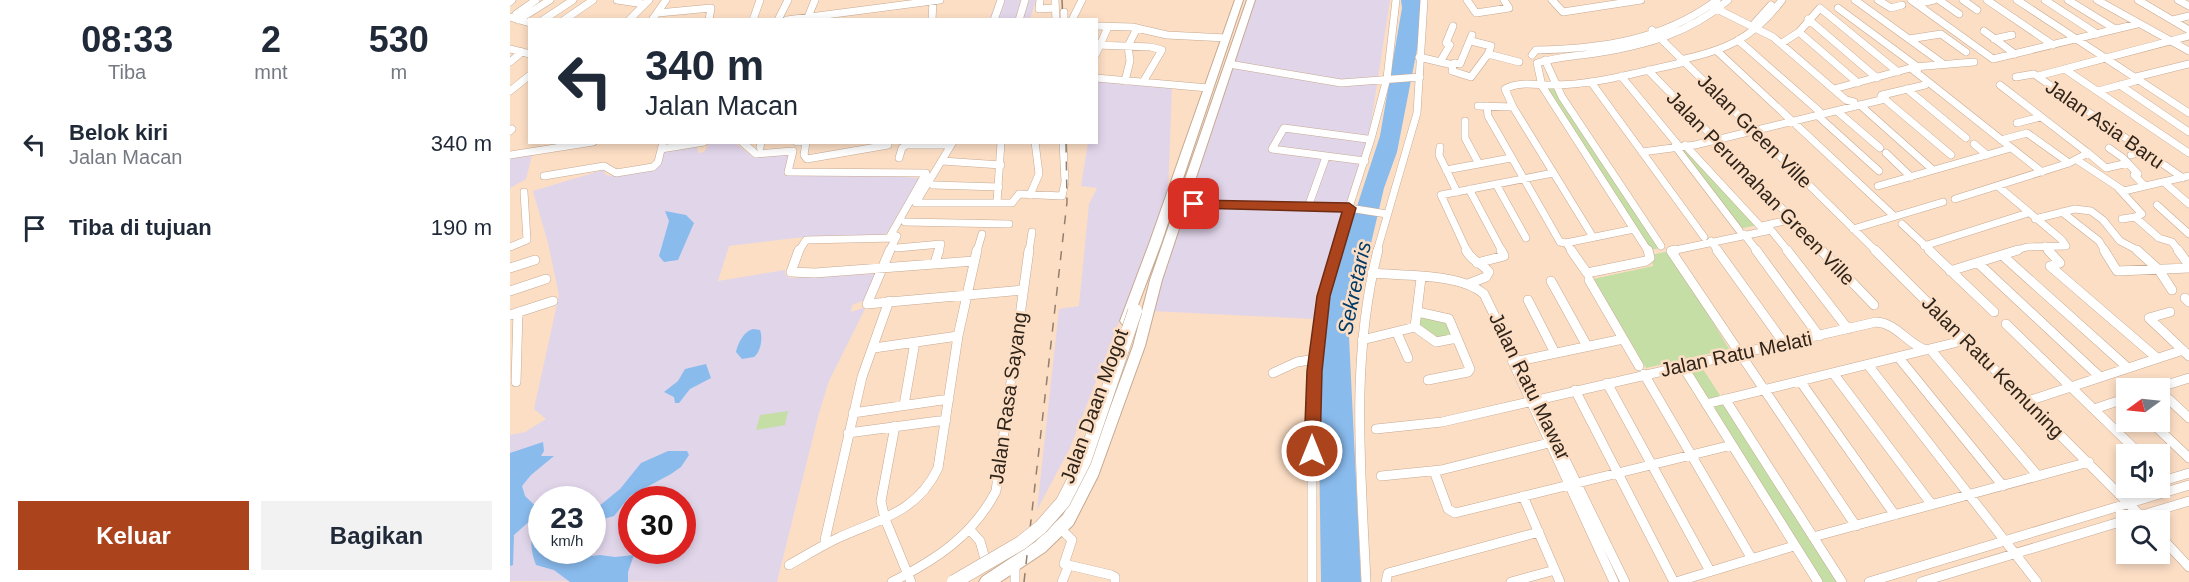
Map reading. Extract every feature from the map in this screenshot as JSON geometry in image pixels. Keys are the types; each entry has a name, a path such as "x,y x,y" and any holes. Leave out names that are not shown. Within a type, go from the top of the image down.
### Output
{"highway":[{"name":"Jalan Daan Mogot","path":"944,582 1019,538 1049,513 1076,465 1239,0"},
{"name":"Jalan Daan Mogot","path":"987,582 1015,564 1068,520 1093,472 1139,346 1156,280 1251,0"},
{"name":"Jalan Daan Mogot","path":"964,582 1030,542 1067,505 1079,486 1137,311 1142,280"},
{"name":"Jalan Daan Mogot","path":"954,582 1021,543 1041,527 1063,502 1084,461 1137,311 1147,291 1156,280"},
{"path":"1083,447 1090,454 1102,450"},
{"path":"1076,465 1087,465 1093,472"}],"street":[{"path":"515,17 536,0"},
{"path":"515,17 550,0"},
{"path":"546,18 573,0"},
{"path":"566,18 593,0"},
{"path":"617,0 647,2"},
{"path":"654,18 666,0"},
{"path":"754,18 760,0"},
{"path":"779,18 788,0"},
{"path":"808,17 815,0"},
{"path":"801,18 825,17 916,1 940,0"},
{"path":"994,18 1000,0"},
{"path":"1020,18 1025,0"},
{"path":"1040,0 1040,9 1055,4"},
{"path":"1073,18 1082,0"},
{"path":"1312,582 1312,407 1324,296 1389,78 1396,0"},
{"path":"1366,582 1359,416 1362,340 1385,214 1417,112 1424,0"},
{"path":"1467,0 1475,13 1478,13 1509,8 1504,0"},
{"path":"1552,0 1563,12 1641,0"},
{"path":"1588,276 1650,258 1647,249 1541,84 1537,63 1555,58 1606,51 1657,34 1687,21 1708,3 1717,0"},
{"path":"1532,55 1536,50 1596,48 1693,26 1728,0"},
{"name":"Jalan Perumahan Green Ville","path":"1756,26 1776,0"},
{"name":"Jalan Perumahan Green Ville","path":"1513,107 1505,93 1506,87 1591,82 1685,61 1715,51 1737,40 1756,26 1782,0"},
{"path":"1858,2 1877,0 1892,8 1902,5"},
{"path":"1914,2 1934,0"},
{"path":"1940,0 1959,14"},
{"path":"1963,0 1977,10"},
{"path":"1987,0 2053,45"},
{"path":"2017,0 2189,113"},
{"path":"2045,0 2097,33"},
{"path":"2068,0 2115,29"},
{"path":"2097,0 2136,24 2189,51"},
{"path":"2138,0 2189,30"},
{"path":"2178,0 2189,6"},
{"path":"932,18 933,1"},
{"path":"631,18 647,2"},
{"path":"1858,2 1942,63"},
{"path":"1914,2 1993,59 2136,24"},
{"path":"1708,3 1756,26 1782,43 1933,170"},
{"path":"1838,8 1916,68 1953,102 2042,172"},
{"path":"1782,43 1799,32 1817,9 1821,9 1898,72"},
{"path":"658,13 713,10 710,18"},
{"path":"674,18 679,11"},
{"path":"2173,20 2189,16"},
{"path":"1808,19 1877,78"},
{"path":"1098,26 1137,28 1167,35 1226,38"},
{"path":"1440,62 1450,45 1446,43 1453,26"},
{"path":"1107,27 1099,46 1128,46 1162,50 1143,82"},
{"path":"1125,81 1130,61 1128,46 1137,28"},
{"path":"1984,31 2015,54"},
{"path":"1799,32 1858,83"},
{"name":"Jalan Green Ville","path":"1657,34 1853,229"},
{"path":"1909,39 1941,34 1966,52"},
{"path":"1994,39 2012,35"},
{"name":"Jalan Asia Baru","path":"2038,76 2189,36"},
{"path":"1419,57 1453,65 1454,63 1460,64 1472,38 1491,46 1488,54 1471,77 1452,71 1453,65"},
{"path":"1737,40 1879,171"},
{"path":"510,49 526,53"},
{"path":"1551,50 1555,58"},
{"path":"1715,51 1792,121 1872,188 1894,216"},
{"path":"510,62 526,53"},
{"path":"1488,54 1519,62"},
{"path":"1545,60 1554,83 1661,246"},
{"name":"Jalan Perumahan Green Ville","path":"1554,83 1685,61"},
{"path":"1834,89 1916,68 1942,63 1974,62"},
{"path":"1230,64 1341,83 1418,77"},
{"path":"2098,91 2187,66"},
{"name":"Jalan Perumahan Green Ville","path":"1648,70 1874,305"},
{"path":"2066,70 2189,153"},
{"path":"2016,77 2033,74 2038,76"},
{"name":"Jalan Perumahan Green Ville","path":"1621,76 1681,145 1741,232 1819,336"},
{"name":"Jalan Asia Baru","path":"2038,76 2144,151 2186,177"},
{"path":"510,91 528,77"},
{"path":"1098,78 1208,88"},
{"path":"1591,82 1784,343"},
{"path":"1642,152 1681,145 1695,145 1925,85"},
{"path":"2000,85 2106,168 2144,151"},
{"path":"2120,85 2189,132"},
{"path":"1906,89 1965,138"},
{"path":"1884,96 1952,155"},
{"path":"1953,102 1963,100"},
{"path":"1819,114 1837,111 1852,103"},
{"path":"1478,106 1513,107 1593,237"},
{"path":"1487,106 1488,116 1560,242 1566,243 1634,229"},
{"path":"1837,111 1911,177"},
{"path":"2018,123 2040,117"},
{"path":"1465,121 1465,138 1479,164"},
{"path":"1365,161 1272,149 1284,128 1367,139"},
{"path":"2001,140 2027,133 2118,189 2142,214 2122,219"},
{"path":"510,155 555,145 572,144"},
{"path":"544,176 604,166 616,173 653,166 658,162 662,146 683,144"},
{"path":"744,144 756,154 794,151 789,172 930,173"},
{"path":"806,144 804,158 878,145 888,146"},
{"path":"845,152 846,144"},
{"path":"899,158 902,148 919,144"},
{"path":"952,144 942,161 930,173 892,238 867,304 1023,290"},
{"path":"997,202 1001,144"},
{"path":"1030,195 1039,174 1035,144"},
{"path":"916,203 1014,203 1018,194 1063,195 1065,182 1063,144"},
{"path":"1974,144 1987,155"},
{"path":"1681,145 1760,226"},
{"path":"1440,147 1438,153 1457,192"},
{"path":"1872,188 2011,148"},
{"path":"2109,148 2129,159 2138,174 2134,176 2144,185"},
{"path":"1955,199 2073,162 2087,152"},
{"path":"1308,207 1326,157"},
{"path":"1446,170 1511,158"},
{"path":"942,161 1001,165"},
{"path":"892,238 916,203 930,173"},
{"path":"1372,276 1468,285 1488,274 1487,269 1471,260 1441,199 1443,194 1553,173"},
{"path":"2118,189 2128,191 2144,185 2165,183 2186,177"},
{"path":"2165,183 2188,202"},
{"path":"1496,184 1526,238"},
{"path":"933,185 999,187"},
{"path":"1950,271 2027,247 2066,245 1999,187"},
{"path":"1469,189 1503,255 1501,258 1476,263"},
{"path":"510,247 527,240 524,192"},
{"path":"1853,229 1943,202"},
{"path":"1183,204 1351,208 1385,214"},
{"path":"2157,205 2189,234"},
{"path":"1924,246 2032,216 2080,208 2091,211 2103,220 2119,240 2134,247 2159,270 2172,290"},
{"path":"2062,212 2099,241 2116,270 2189,267 2172,242 2159,238 2135,217"},
{"path":"1647,249 1708,239 1793,219"},
{"path":"904,222 1009,224"},
{"path":"1902,224 1994,312"},
{"name":"Jalan Ratu Kemuning","path":"1853,229 2136,510"},
{"path":"1741,232 1772,230 1848,329"},
{"name":"Jalan Rasa Sayang","path":"892,582 910,578 971,531 989,508 996,491 1032,232"},
{"path":"789,565 828,543 885,519 918,499 932,483 937,471 966,294 982,234"},
{"path":"892,238 806,240 801,245 791,272 814,273 974,261"},
{"path":"1708,239 1671,250 1856,526"},
{"path":"1566,243 1588,276 1752,559"},
{"path":"897,248 941,244 935,264"},
{"path":"2045,246 2060,263 2050,268 2157,358"},
{"path":"2002,255 2128,368"},
{"path":"510,268 535,260"},
{"path":"1978,262 2100,377"},
{"path":"510,291 546,279"},
{"path":"1415,327 1421,281"},
{"path":"1551,281 1587,346"},
{"name":"Jalan Ratu Mawar","path":"1468,285 1484,294 1519,361 1549,443 1625,582"},
{"name":"Jalan Ratu Mawar","path":"1468,285 1482,299 1533,400 1573,484 1614,582"},
{"path":"1528,300 1555,353"},
{"path":"516,382 514,313 553,301"},
{"path":"828,543 825,540 853,412 862,377 889,303"},
{"path":"1418,312 1448,317 1470,371 1428,380"},
{"path":"2170,312 2149,318 2186,353"},
{"name":"Jalan Ratu Melati","path":"1376,429 1442,422 1607,383 1641,370 1682,365 1885,322 1894,327 1909,344 1928,350"},
{"path":"2006,324 2130,444"},
{"path":"1362,340 1415,327"},
{"path":"1415,327 1436,342 1457,338"},
{"path":"1397,333 1408,357"},
{"path":"874,348 958,336"},
{"path":"1519,361 1623,339"},
{"path":"1706,404 1966,340"},
{"path":"904,405 915,342"},
{"path":"1928,350 2038,476"},
{"path":"2028,401 2157,358 2186,353"},
{"path":"1899,358 2003,486"},
{"path":"1273,373 1297,362 1316,359"},
{"path":"1682,365 1818,582"},
{"path":"1868,365 2037,582"},
{"path":"1833,373 1932,505"},
{"path":"2170,385 2188,379"},
{"path":"1800,381 1895,515"},
{"path":"1607,383 1710,571"},
{"path":"1575,390 1675,582 1794,546"},
{"path":"853,412 949,399"},
{"path":"1725,399 1842,582"},
{"path":"2170,400 2189,418"},
{"path":"2094,409 2116,402"},
{"path":"848,433 946,420"},
{"path":"895,426 881,501 885,519 910,578"},
{"path":"2162,432 2189,458"},
{"path":"1381,476 1434,471 1549,443"},
{"path":"1434,471 1448,509 1452,513 1732,445"},
{"path":"1813,537 2089,462"},
{"path":"2170,476 2189,473"},
{"path":"2170,484 2175,489"},
{"path":"2139,510 2175,489 2189,486"},
{"path":"1523,496 1560,582"},
{"path":"2142,510 2189,501"},
{"path":"1869,582 2009,547 2116,517"},
{"path":"1921,582 2009,547 2116,517"},
{"path":"1060,528 1072,540 1064,564 1068,567 1115,577 1115,582"},
{"path":"971,531 980,542 985,559"},
{"path":"1386,582 1388,573 1539,532"},
{"path":"2170,547 2189,567"},
{"path":"1015,564 1015,582"},
{"path":"1062,582 1068,567"},
{"path":"1511,582 1555,570"}],"shaded area":[{"path":"997,0 1036,0 1030,18 990,18"},
{"path":"1254,0 1390,0 1369,136 1316,294 1313,319 1152,311"},
{"path":"1098,80 1172,84 1168,196 1070,448 1037,510 1059,309 1079,306 1089,204 1097,188 1081,186 1088,144 1098,144"},
{"path":"709,144 736,144 753,157 789,153 784,175 878,175 918,178 919,180 887,233 883,235 812,236 729,246 718,281 785,270 789,278 876,274 865,300 852,305 851,312 866,307 829,381 777,582 510,581 510,435 525,432 546,419 534,409 559,295 548,243 533,191 603,170 606,175 614,176 652,170 660,165 663,151 697,146 698,153 704,152"},
{"path":"533,151 526,179 510,188 510,155"}],"green space":[{"path":"1542,85 1552,85 1659,248 1648,251"},
{"path":"1687,148 1758,225 1738,229 1680,152"},
{"path":"1670,251 1729,349 1646,368 1593,279 1653,266 1651,255"},
{"path":"1420,315 1447,319 1455,337 1438,340 1419,326"},
{"path":"1697,360 1842,582 1813,582 1676,365"},
{"path":"788,411 785,425 756,430 760,415"}],"water":[{"name":"Sekretaris","path":"1401,0 1421,0 1420,34 1397,152 1384,188 1349,337 1361,582 1321,582 1318,371 1328,295 1380,136 1402,8"},
{"path":"665,211 686,215 694,223 678,260 664,262 659,256 669,221"},
{"path":"753,329 760,330 760,348 754,357 742,359 736,352 738,345 744,335"},
{"path":"706,364 711,378 690,389 679,403 675,403 674,397 664,392 678,381 685,369"},
{"path":"543,442 544,451 541,456 554,456 531,475 522,486 528,499 528,523 514,535 513,565 510,566 510,453"},
{"path":"668,451 687,451 689,455 681,467 649,486 622,486 641,463"},
{"path":"618,491 618,511 614,516 606,518 606,500"},
{"path":"606,556 618,557 618,564 631,564 628,582 570,582 554,570 536,565 606,564"}],"railway":[{"path":"1062,0 1063,18"},
{"path":"1024,582 1067,202 1066,144"}],"route":[{"path":"1194,204 1349,208 1324,296 1312,407 1312,451"}]}
